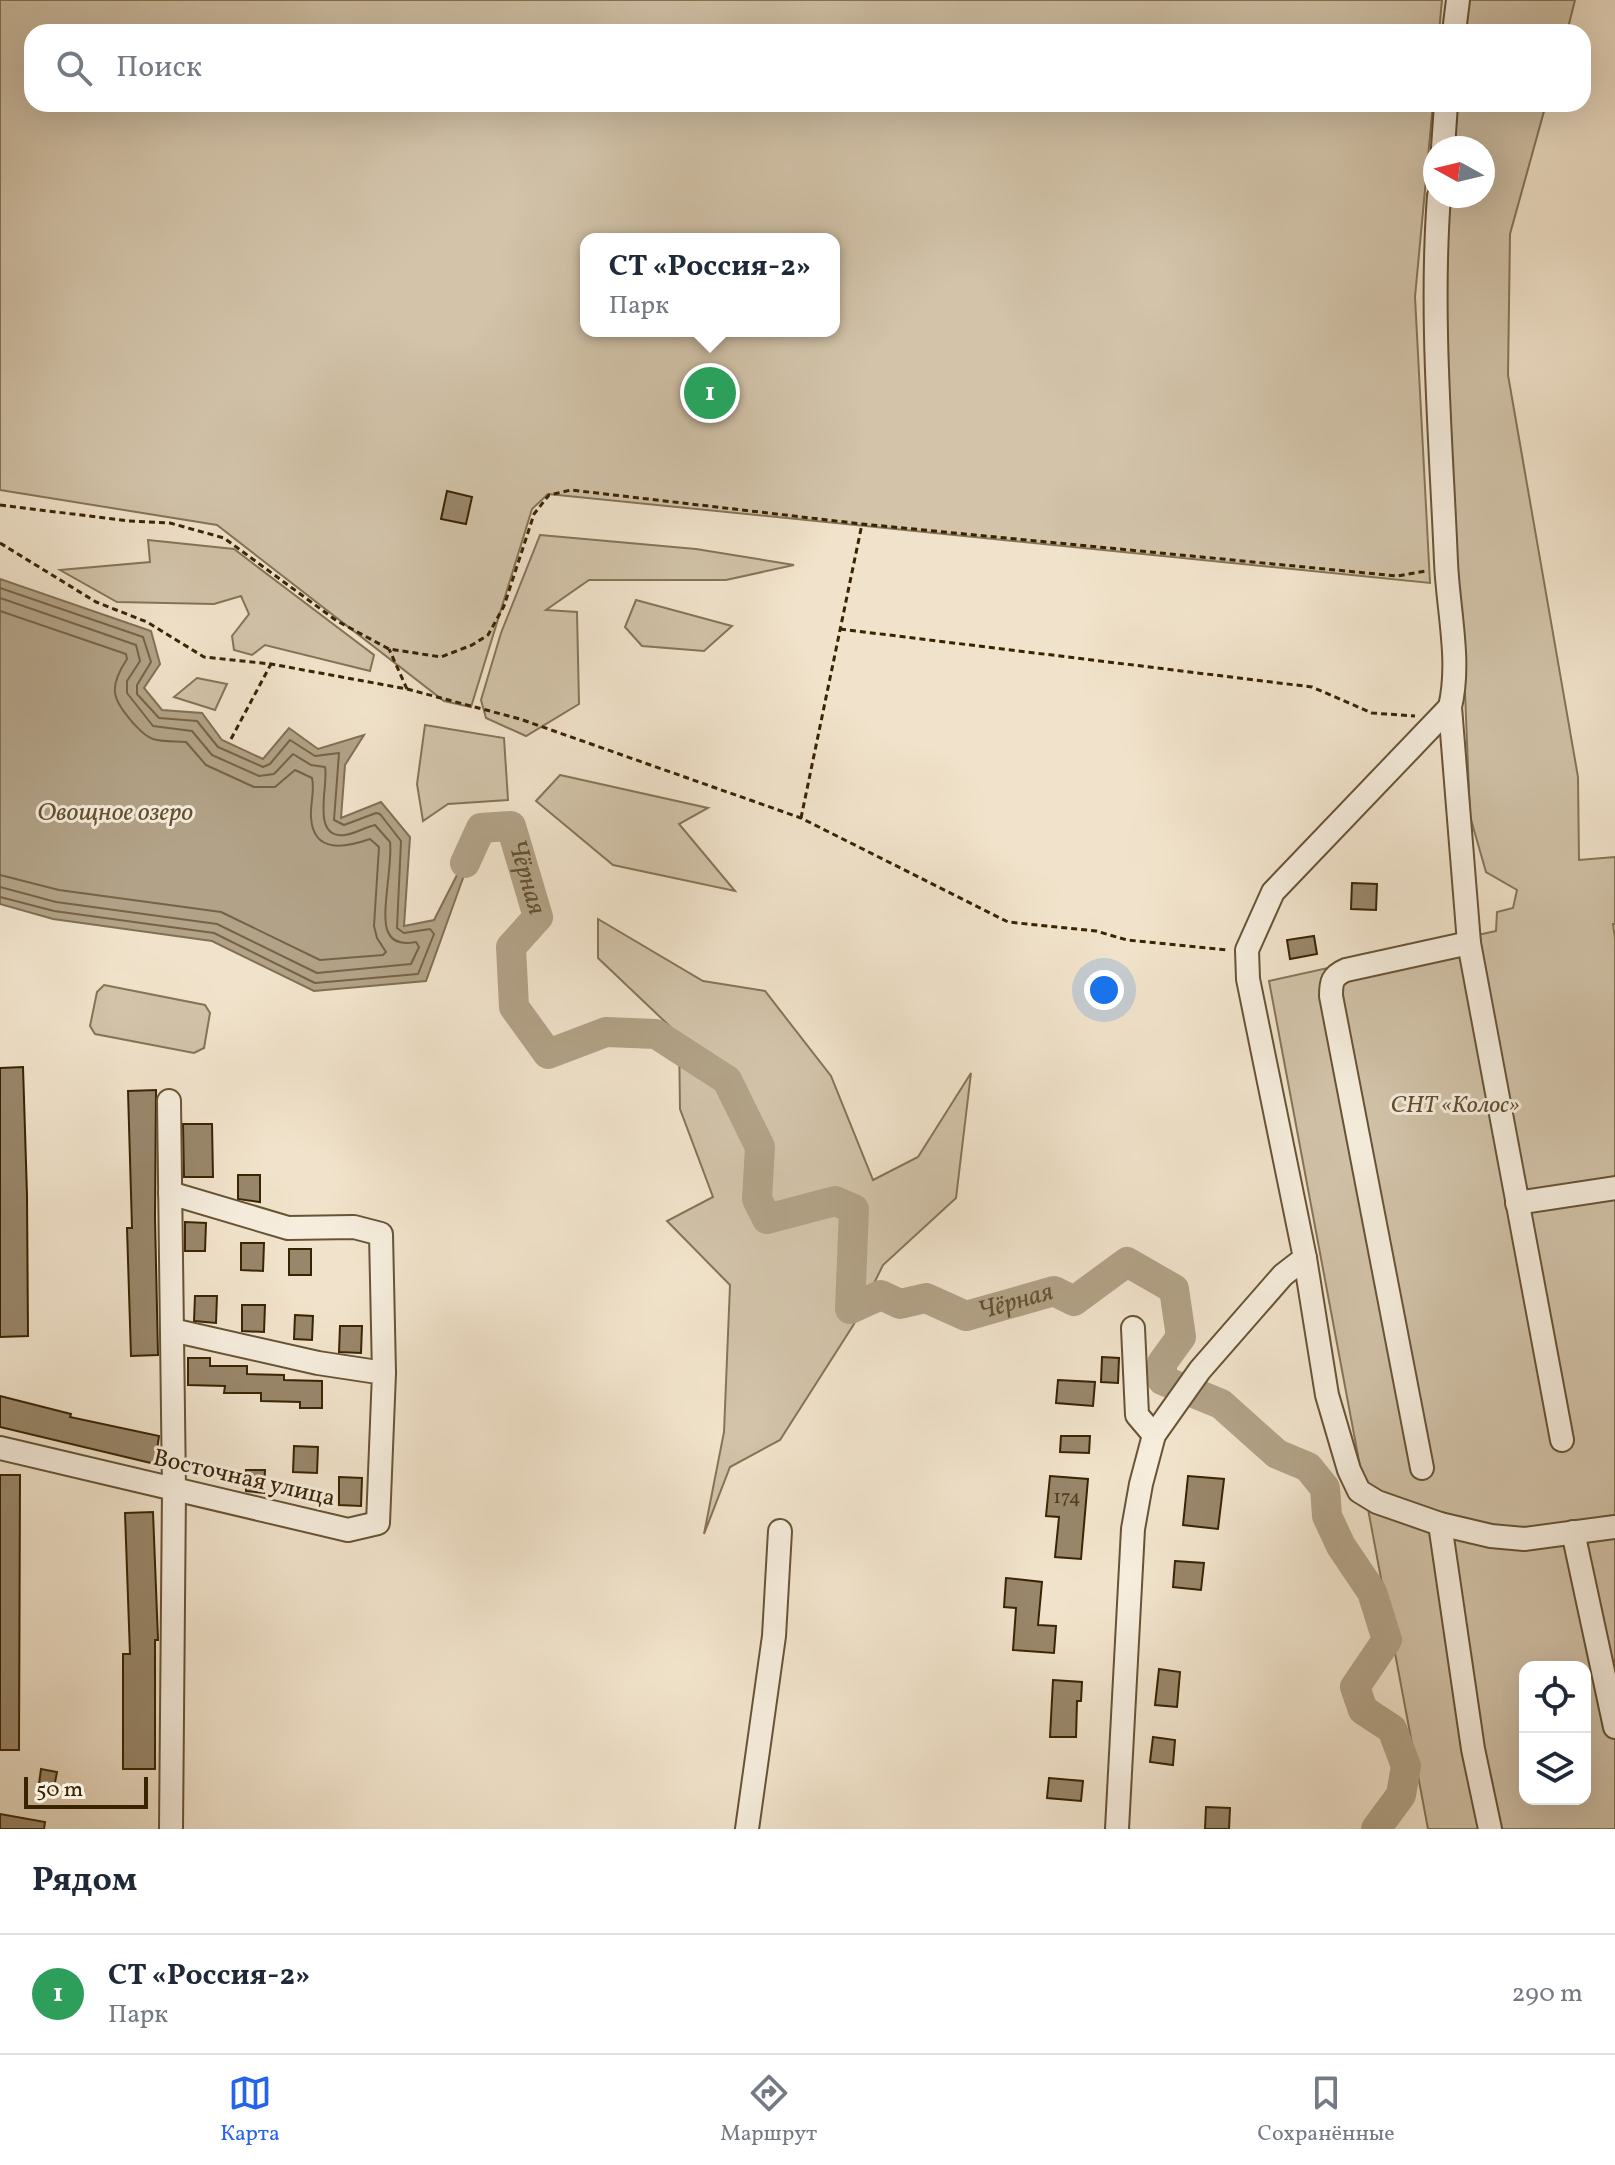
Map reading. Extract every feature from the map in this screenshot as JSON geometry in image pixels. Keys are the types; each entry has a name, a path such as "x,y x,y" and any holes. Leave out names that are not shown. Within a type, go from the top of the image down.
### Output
{"street":[{"path":"1455,24 1458,0"},
{"path":"1444,136 1445,112"},
{"path":"1438,208 1435,254 1446,566 1455,684 1444,713 1273,892 1247,950 1248,979 1305,1258 1327,1395 1349,1470 1359,1491 1377,1502 1440,1524 1491,1536 1524,1539 1615,1527"},
{"path":"1444,713 1469,943 1562,1440"},
{"path":"1422,1468 1331,982 1336,974 1346,970 1469,943"},
{"path":"169,1101 174,1490 171,1829"},
{"path":"1517,1203 1615,1188"},
{"name":"Восточная улица","path":"0,1448 348,1530 378,1523 384,1373 381,1234 354,1227 288,1228 170,1193"},
{"path":"1117,1829 1133,1529 1154,1435 1200,1370 1283,1275 1305,1258"},
{"path":"1133,1328 1137,1415 1154,1435"},
{"path":"172,1330 318,1363 384,1373"},
{"path":"1440,1524 1473,1749 1490,1829"},
{"path":"747,1829 774,1636 780,1531"},
{"path":"1573,1532 1615,1727"}],"path":[{"path":"0,505 170,523 224,538 337,621 389,649 441,657 488,635 504,606 534,514 549,495 571,490 862,524 1397,576 1446,566"},
{"path":"801,818 862,524"},
{"path":"0,543 96,602 147,622 204,657 271,664 407,689 520,719 801,818 1008,922 1096,931 1127,940 1206,949 1247,950"},
{"path":"840,629 1312,687 1372,713 1444,713"},
{"path":"389,649 407,689"},
{"path":"231,739 271,664"}],"green space":[{"path":"0,0 1442,0 1440,24 24,24 24,112 1432,112 1430,136 1423,136 1423,208 1415,297 1430,583 548,494 532,509 471,707 444,701 217,525 0,490"},
{"path":"1465,0 1575,0 1569,24 1463,24"},
{"name":"СНТ «Колос»","path":"1455,112 1544,112 1510,234 1508,375 1578,777 1579,860 1615,857 1615,1829 1428,1829 1269,981 1496,931 1497,912 1513,908 1517,890 1486,872 1470,816 1463,643 1445,436 1447,208 1495,208 1495,136 1453,136"},
{"path":"540,535 696,549 794,565 726,580 589,580 546,610 577,612 579,704 526,736 486,718 481,700 501,633"},
{"path":"148,540 234,549 374,655 370,671 265,645 252,655 234,650 232,636 249,614 241,596 214,604 117,602 60,570 150,562"},
{"path":"636,600 732,626 704,651 642,646 625,627"},
{"path":"197,678 227,684 215,710 174,697"},
{"path":"425,725 504,738 508,800 448,804 423,821 417,784"},
{"path":"560,775 708,808 679,824 735,891 613,865 536,801"},
{"path":"598,919 703,981 765,991 831,1076 873,1180 918,1157 971,1073 956,1198 883,1265 854,1324 780,1440 730,1467 704,1534 724,1432 730,1285 667,1221 713,1197 680,1109 679,1035 598,958"},
{"path":"104,985 205,1005 210,1013 204,1048 194,1053 95,1034 90,1026 97,992"}],"water":[{"name":"Овощное озеро","path":"0,579 151,631 160,664 144,688 162,710 202,713 222,740 263,759 289,728 318,749 364,735 345,765 341,818 381,802 410,837 404,926 434,920 481,828 426,981 314,991 212,941 53,919 0,904"}],"building":[{"path":"447,491 472,497 466,524 441,519"},
{"path":"1352,883 1377,884 1376,910 1351,909"},
{"path":"1314,936 1317,954 1290,959 1287,940"},
{"path":"23,1067 28,1336 0,1337 0,1068"},
{"path":"156,1090 158,1355 131,1356 127,1228 132,1228 128,1091"},
{"path":"183,1124 212,1124 213,1177 184,1177"},
{"path":"238,1175 260,1175 260,1202 238,1199"},
{"path":"185,1222 206,1223 205,1251 185,1251"},
{"path":"241,1243 264,1243 263,1271 241,1270"},
{"path":"289,1249 311,1249 311,1275 289,1275"},
{"path":"195,1296 217,1296 216,1323 194,1321"},
{"path":"242,1305 265,1305 264,1332 242,1331"},
{"path":"295,1315 313,1316 312,1340 294,1339"},
{"path":"340,1326 362,1326 361,1353 339,1352"},
{"path":"1102,1357 1119,1358 1118,1383 1101,1382"},
{"path":"188,1358 210,1358 210,1366 247,1366 247,1374 284,1375 284,1380 322,1381 322,1408 300,1408 300,1402 261,1401 261,1393 224,1393 225,1386 188,1385"},
{"path":"1058,1380 1095,1382 1093,1406 1056,1403"},
{"path":"0,1396 71,1414 70,1417 159,1436 155,1464 0,1427"},
{"path":"1061,1436 1090,1436 1089,1453 1060,1452"},
{"path":"294,1446 318,1447 317,1473 293,1472"},
{"path":"246,1470 265,1470 264,1493 246,1491"},
{"path":"0,1475 20,1475 19,1750 0,1750"},
{"path":"1050,1476 1088,1479 1081,1559 1055,1557 1059,1517 1046,1516"},
{"path":"1188,1476 1224,1479 1218,1529 1183,1525"},
{"path":"339,1477 362,1478 361,1506 339,1505"},
{"path":"153,1512 158,1640 155,1640 155,1769 123,1769 123,1654 130,1654 125,1513"},
{"path":"1175,1561 1204,1563 1201,1590 1173,1587"},
{"path":"1006,1578 1042,1582 1038,1625 1056,1626 1054,1653 1013,1650 1016,1608 1004,1607"},
{"path":"1159,1669 1180,1672 1177,1707 1155,1705"},
{"path":"1053,1680 1082,1682 1081,1701 1077,1701 1076,1737 1050,1737"},
{"path":"1153,1737 1175,1740 1173,1765 1150,1762"},
{"path":"41,1769 57,1772 53,1793 38,1791"},
{"path":"1049,1778 1083,1781 1081,1801 1047,1798"},
{"path":"1206,1807 1230,1808 1229,1829 1205,1829"},
{"path":"0,1814 45,1822 44,1829 0,1829"}],"waterway":[{"name":"Чёрная","path":"465,863 481,828 511,826 538,917 511,947 514,1007 548,1054 606,1032 656,1034 727,1080 760,1147 757,1199 767,1219 835,1201 854,1209 850,1309 881,1295 900,1304 926,1298 966,1316 1054,1291 1074,1301 1127,1262 1174,1289 1181,1337 1162,1363 1162,1380 1221,1404 1277,1454 1308,1467 1325,1488 1327,1516 1341,1546 1372,1592 1387,1640 1355,1687 1363,1710 1392,1729 1406,1766 1401,1795 1376,1829"}],"place":[{"name":"СТ «Россия-2»","path":"710,393"}]}
